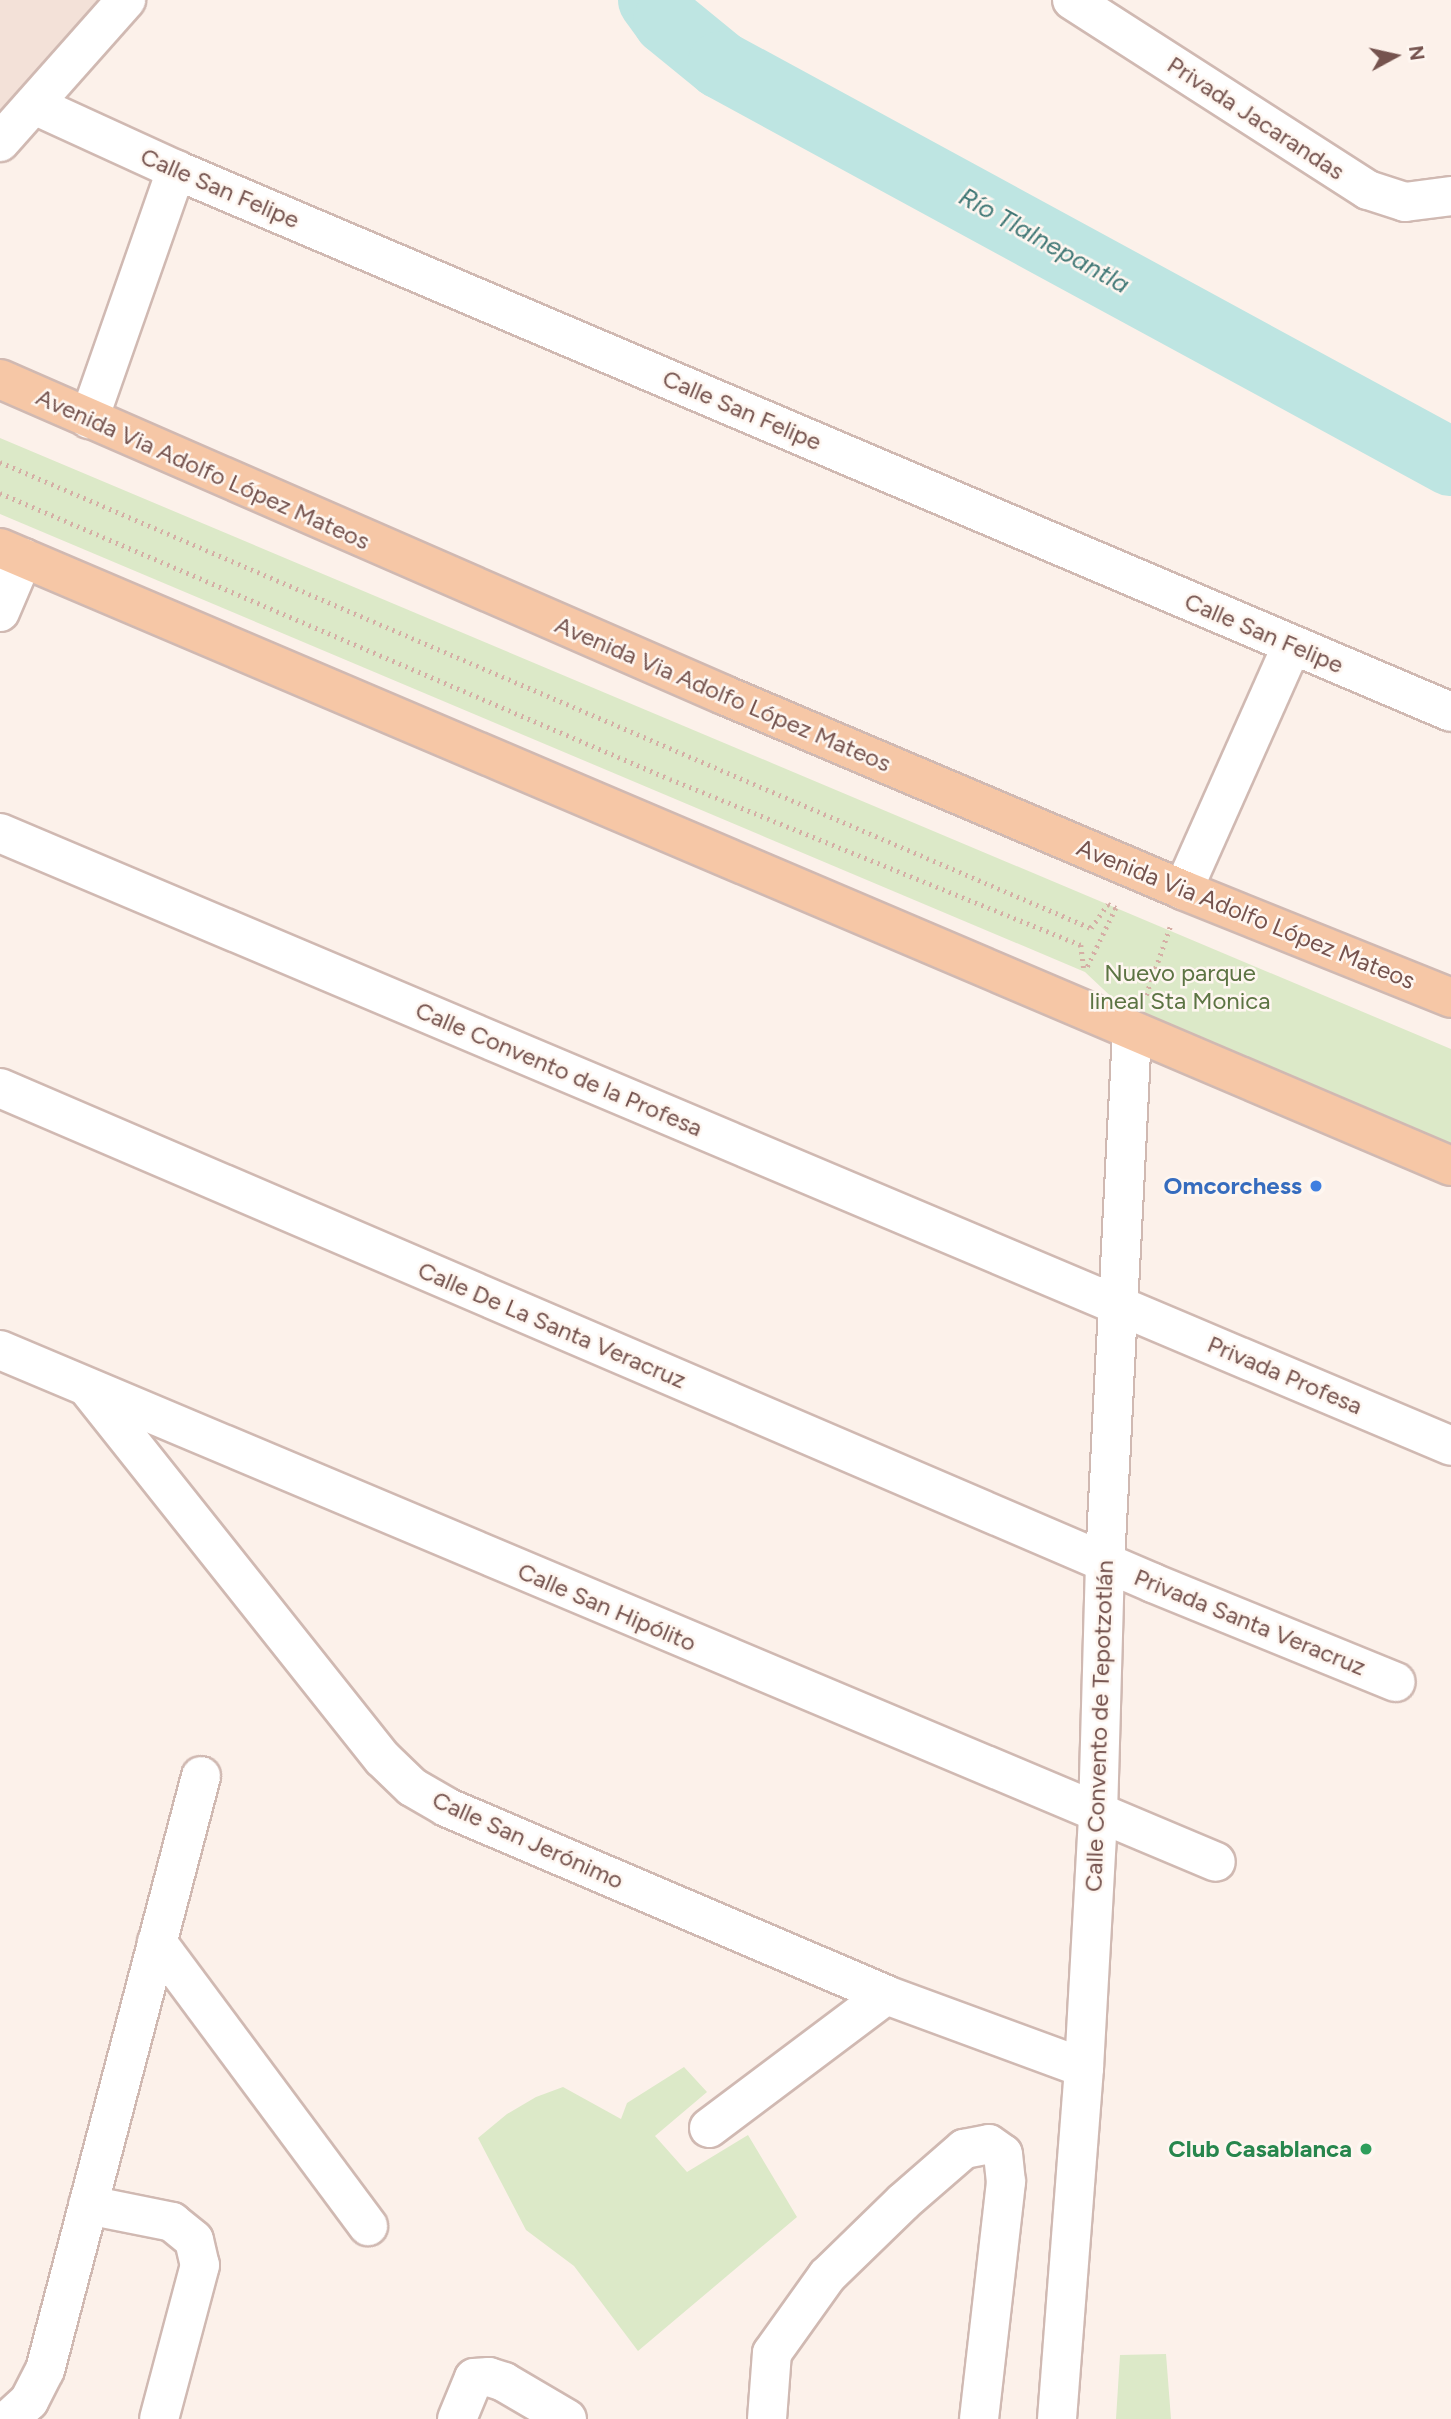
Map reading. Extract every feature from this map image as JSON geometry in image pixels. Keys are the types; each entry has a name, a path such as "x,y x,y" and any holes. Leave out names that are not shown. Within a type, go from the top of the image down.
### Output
{"main road":[{"name":"Avenida Via Adolfo López Mateos","path":"0,379 711,690 1183,890 1451,999"},
{"path":"11,553 1451,1166"}],"street":[{"path":"0,142 126,0"},
{"name":"Privada Jacarandas","path":"1072,0 1368,190 1405,202 1451,196"},
{"name":"Calle San Felipe","path":"34,105 176,170 1451,712"},
{"path":"89,419 176,170"},
{"path":"0,612 11,553"},
{"path":"1183,890 1292,645"},
{"name":"Calle Convento de la Profesa","path":"0,832 1118,1304"},
{"name":"Calle Convento de Tepotzotlán","path":"1057,2419 1084,2068 1098,1814 1105,1562 1132,1032"},
{"name":"Calle De La Santa Veracruz","path":"0,1087 1105,1562"},
{"name":"Privada Profesa","path":"1118,1304 1451,1446"},
{"name":"Calle San Hipólito","path":"0,1350 1216,1862"},
{"name":"Calle San Jerónimo","path":"87,1388 383,1759 412,1787 446,1807 886,1996 1084,2068"},
{"name":"Privada Santa Veracruz","path":"1105,1562 1396,1682"},
{"path":"9,2419 29,2401 45,2370 201,1776"},
{"path":"157,1942 368,2226"},
{"path":"709,2128 886,1996"},
{"path":"767,2419 772,2353 827,2276 902,2202 964,2149 989,2144 1003,2154 1006,2182 979,2419"},
{"path":"88,2205 172,2222 194,2240 200,2264 159,2419"},
{"path":"457,2419 474,2378 489,2377 504,2382 567,2419"}],"path":[{"path":"0,462 1091,928 1108,904 1116,908 1085,972 1081,945 670,779 0,493"},
{"path":"1132,1032 1183,890"}],"shaded area":[{"path":"0,0 107,0 0,116"}],"green space":[{"name":"Nuevo parque lineal Sta Monica","path":"0,438 1451,1049 1451,1148 1137,1021 1085,972 0,514"},
{"path":"684,2067 707,2092 655,2136 687,2172 748,2135 797,2217 638,2351 574,2266 526,2230 478,2138 507,2114 536,2097 563,2087 621,2119 627,2103"},
{"path":"1166,2354 1171,2419 1116,2419 1120,2355"}],"waterway":[{"name":"Río Tlalnepantla","path":"652,0 667,21 721,65 1451,462"}],"place":[{"name":"Omcorchess","path":"1316,1186"},
{"name":"Club Casablanca","path":"1366,2149"}]}
